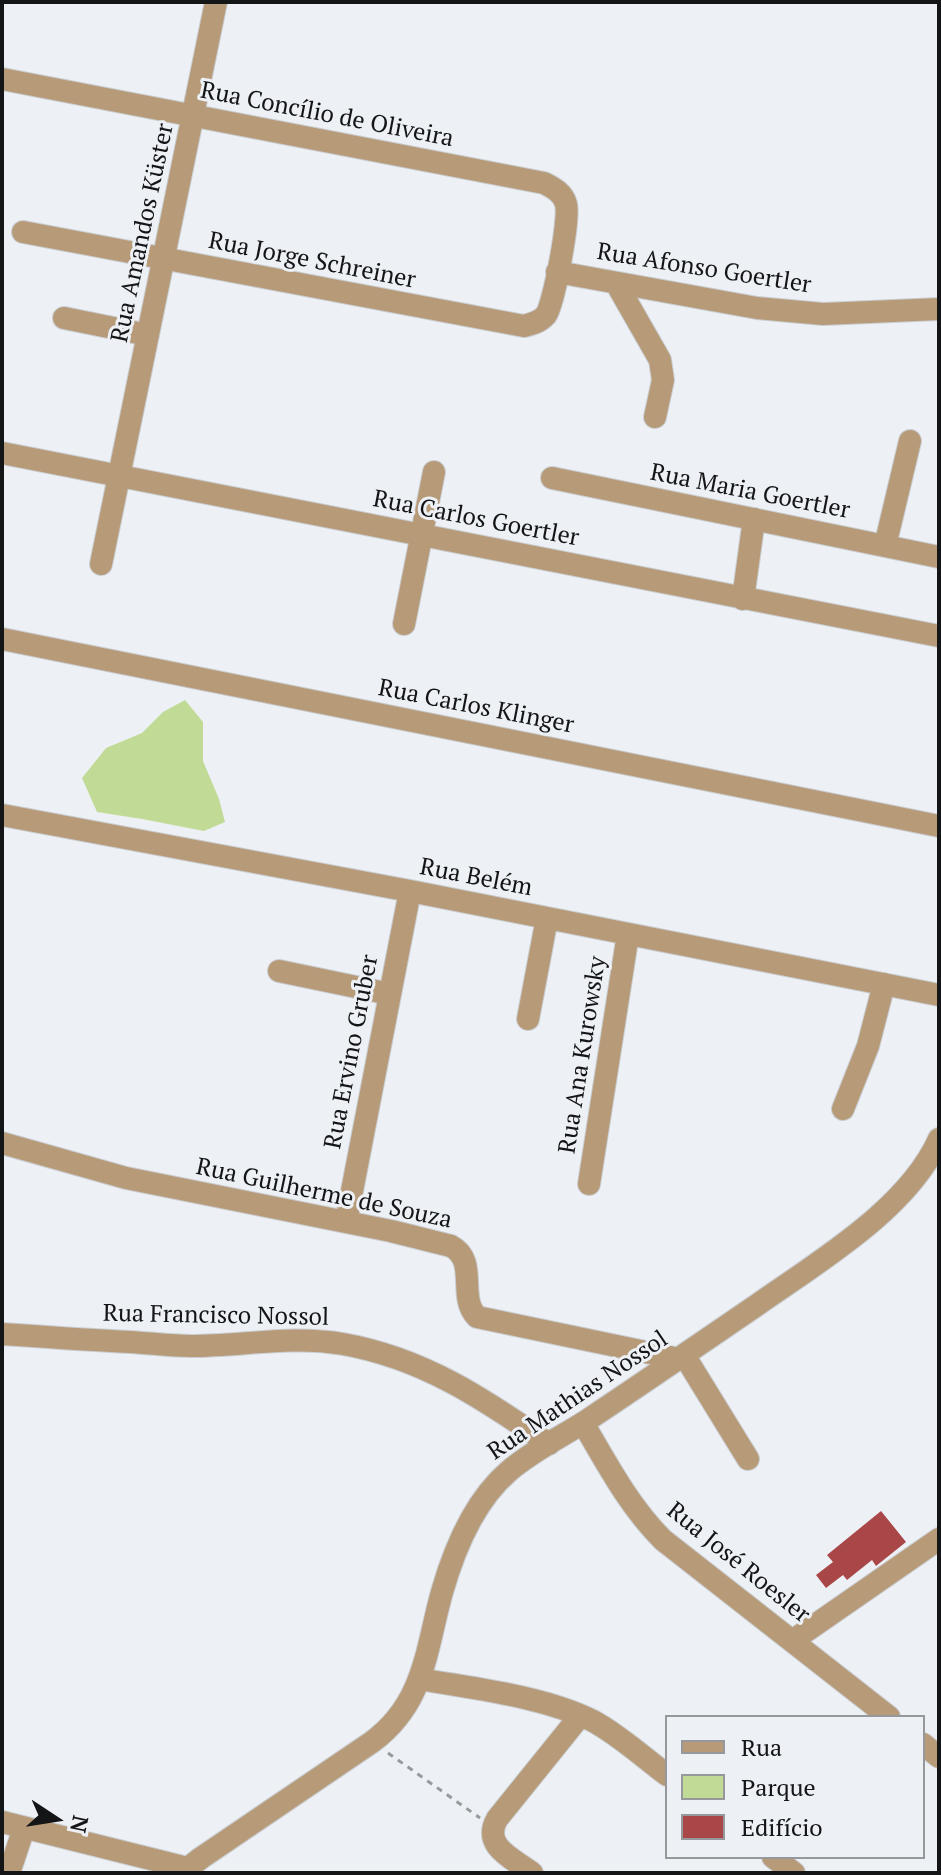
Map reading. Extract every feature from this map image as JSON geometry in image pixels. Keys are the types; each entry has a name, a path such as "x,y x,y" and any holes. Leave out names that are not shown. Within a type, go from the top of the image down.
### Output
{"street":[{"name":"Rua Amandos Küster","path":"101,564 216,2"},
{"name":"Rua Concílio de Oliveira","path":"2,79 544,183 561,194 566,203 557,272"},
{"name":"Rua Jorge Schreiner","path":"23,232 524,326 546,315 557,272"},
{"name":"Rua Afonso Goertler","path":"557,272 795,312 823,314 939,309"},
{"path":"616,283 660,360 663,380 655,417"},
{"path":"64,318 148,335"},
{"path":"885,546 910,441"},
{"name":"Rua Carlos Goertler","path":"2,453 939,636"},
{"path":"404,624 434,472"},
{"name":"Rua Maria Goertler","path":"552,478 939,557"},
{"path":"743,599 754,519"},
{"name":"Rua Carlos Klinger","path":"2,639 939,826"},
{"name":"Rua Belém","path":"2,815 939,995"},
{"name":"Rua Ervino Gruber","path":"346,1222 410,891"},
{"path":"528,1019 547,918"},
{"name":"Rua Ana Kurowsky","path":"589,1184 628,934"},
{"path":"279,971 390,994"},
{"path":"843,1109 868,1046 884,984"},
{"name":"Rua Mathias Nossol","path":"185,1870 372,1742 399,1718 420,1679 450,1567 473,1518 508,1471 682,1357 825,1257 882,1212 921,1171 939,1139"},
{"name":"Rua Guilherme de Souza","path":"2,1143 126,1178 429,1240 457,1249 464,1258 468,1303 477,1317 682,1357"},
{"name":"Rua Francisco Nossol","path":"2,1334 183,1346 268,1340 344,1344 451,1380 549,1444"},
{"path":"682,1357 748,1459"},
{"name":"Rua José Roesler","path":"583,1423 632,1504 663,1540 886,1715"},
{"path":"792,1641 939,1539"},
{"path":"420,1679 526,1699 580,1716 609,1731 665,1773"},
{"path":"532,1873 498,1847 491,1834 493,1827 580,1716"},
{"path":"9,1873 13,1825 185,1870"},
{"path":"776,1859 794,1873"}],"path":[{"path":"372,1742 493,1827"}],"green space":[{"path":"185,700 203,722 203,761 225,822 204,831 97,812 82,778 106,748 142,733 163,712"}],"building":[{"path":"881,1511 906,1542 876,1566 872,1560 847,1580 843,1575 826,1588 816,1575 833,1562 827,1555"}]}
